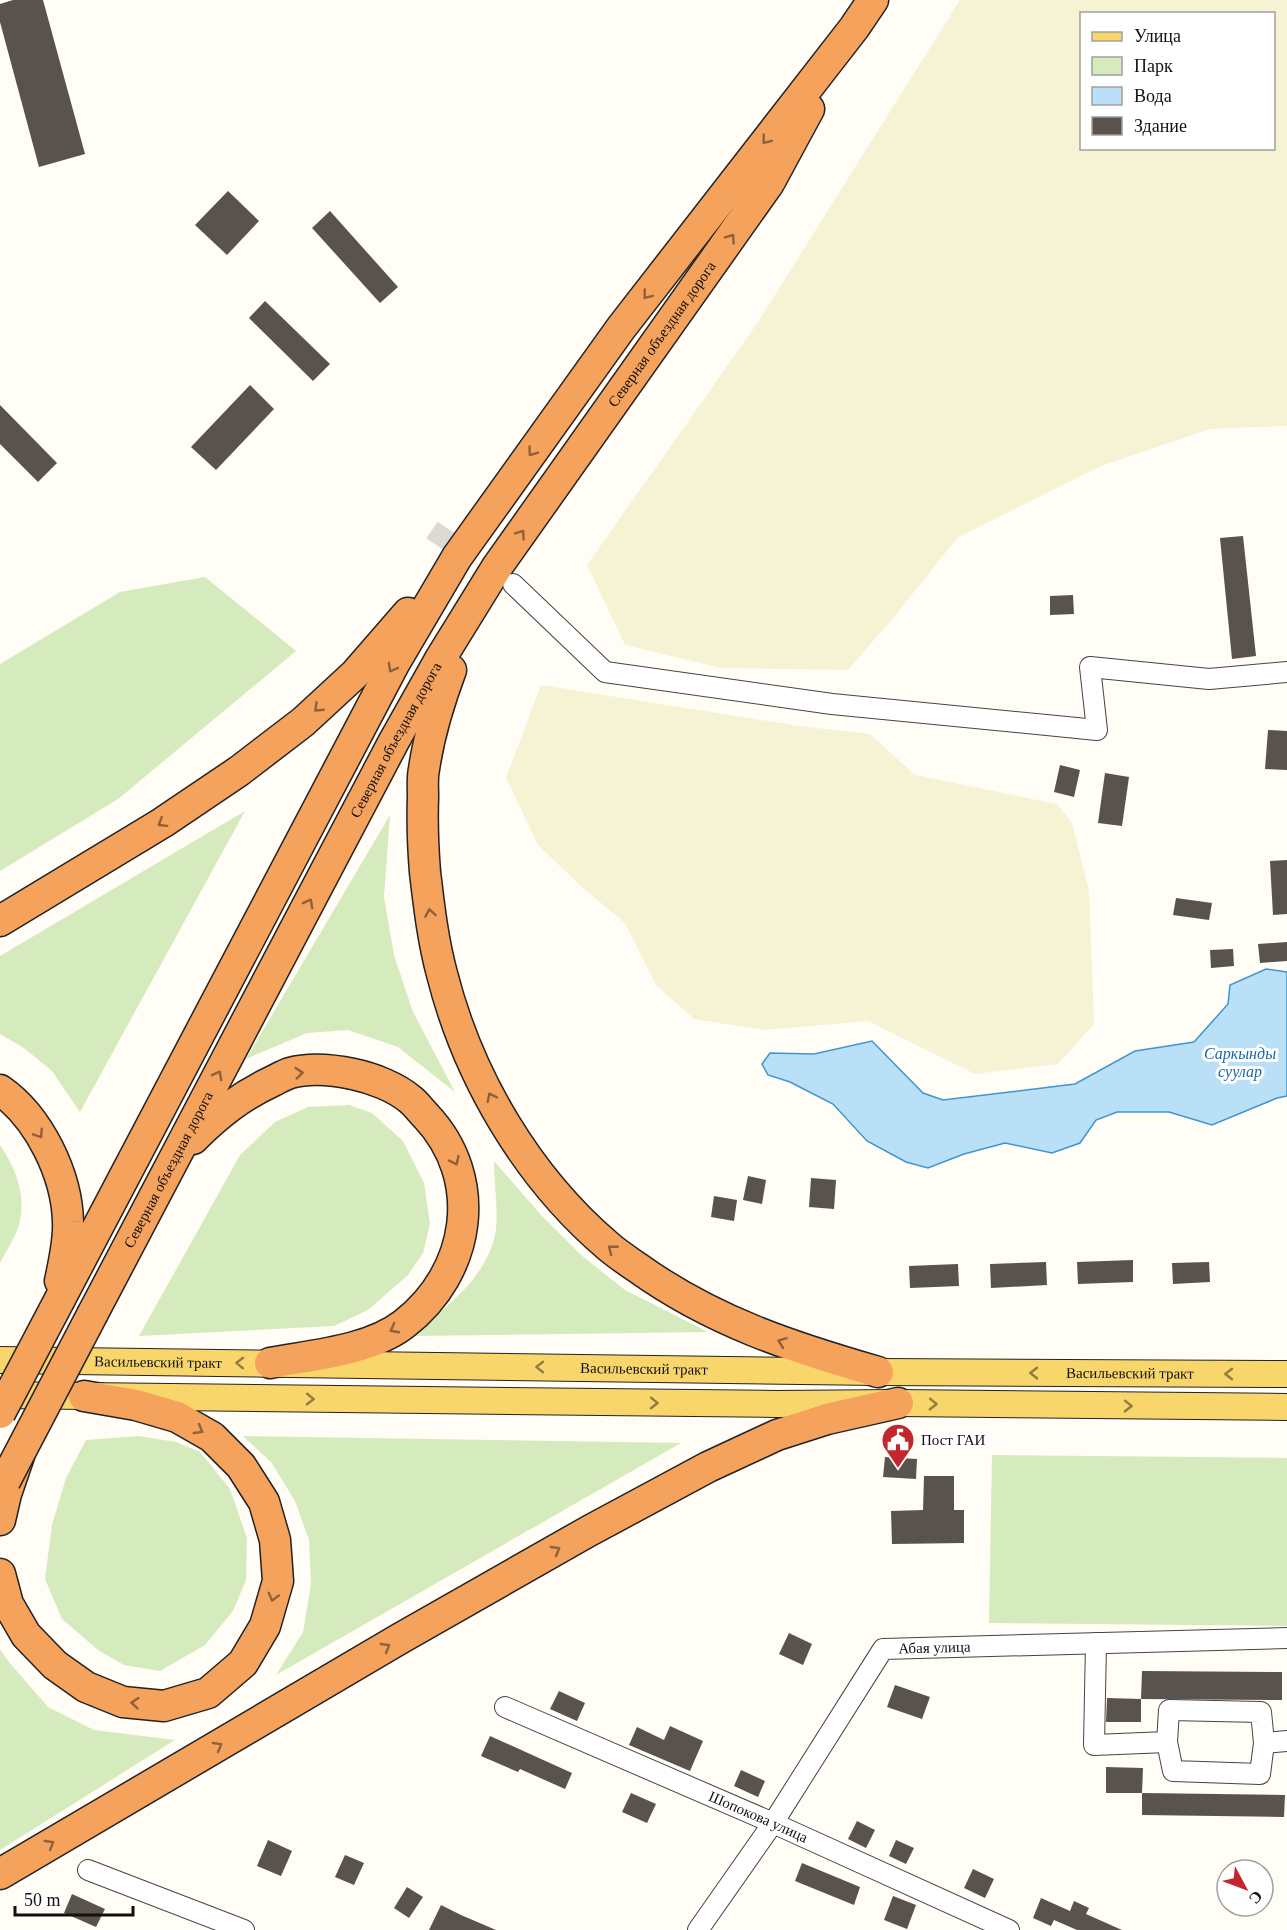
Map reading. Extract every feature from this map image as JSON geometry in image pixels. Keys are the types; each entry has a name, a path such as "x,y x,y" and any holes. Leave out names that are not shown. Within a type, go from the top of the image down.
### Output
{"highway":[{"name":"Северная объездная дорога","path":"0,1413 394,664 458,557 621,328 854,28 873,0"},
{"name":"Северная объездная дорога","path":"2,1485 394,741 440,661 505,576 769,183 854,28"},
{"path":"0,921 162,823 239,771 303,722 355,674 458,557"},
{"path":"505,576 462,642 438,704 423,771 422,840 429,913 442,975 464,1041 492,1102 529,1160 568,1208 609,1247 662,1285 714,1315 774,1340 878,1372"},
{"path":"160,1185 188,1145 216,1116 250,1092 290,1073 334,1070 372,1078 410,1099 441,1132 459,1171 464,1213 457,1252 436,1292 404,1324 362,1346 270,1363"},
{"path":"0,1090 9,1097 40,1133 61,1178 68,1222 64,1263 56,1306"},
{"path":"0,1574 8,1604 26,1635 55,1665 86,1687 123,1702 164,1706 208,1693 243,1664 265,1626 278,1581 274,1540 264,1502 241,1466 212,1437 177,1417 84,1396"},
{"path":"0,1874 421,1627 589,1531 708,1467 777,1435 827,1419 898,1403"},
{"path":"0,1520 21,1450"}],"main road":[{"name":"Васильевский тракт","path":"0,1360 786,1371 1287,1374"},
{"path":"786,1371 787,1404"},
{"path":"0,1395 1287,1407"}],"street":[{"path":"505,576 605,672 832,704 1097,730 1090,667 1209,679 1287,672"},
{"name":"Абая улица","path":"698,1930 773,1823 883,1649 1287,1638"},
{"path":"1096,1643 1094,1745 1167,1743"},
{"name":"Шопокова улица","path":"505,1707 773,1823 1009,1930"},
{"path":"1169,1710 1261,1712 1264,1743 1260,1774 1173,1771 1167,1743 1169,1710"},
{"path":"1264,1743 1287,1741"},
{"path":"88,1870 244,1930"}],"shaded area":[{"path":"960,0 1287,0 1287,426 1210,429 1101,466 958,537 895,616 848,670 721,668 625,645 587,565 756,325"},
{"path":"541,685 799,726 870,734 915,775 1057,804 1072,823 1089,891 1094,1024 1058,1064 975,1074 868,1021 764,1030 694,1019 656,985 625,923 582,887 538,845 506,778"}],"green space":[{"path":"205,577 296,651 118,799 0,871 0,664 120,592"},
{"path":"245,811 80,1112 52,1071 24,1048 0,1034 0,956"},
{"path":"390,815 384,897 394,955 413,1012 455,1092 398,1047 348,1030 307,1033 246,1059"},
{"path":"349,1105 372,1113 403,1141 424,1183 430,1224 423,1253 408,1275 368,1310 334,1326 139,1336 240,1155 275,1122 308,1107"},
{"path":"0,1145 15,1173 22,1204 19,1225 0,1263"},
{"path":"494,1161 541,1215 581,1255 625,1290 708,1332 411,1336 462,1292 482,1266 490,1251 497,1219"},
{"path":"139,1436 176,1442 200,1452 230,1489 247,1538 246,1580 233,1611 205,1645 160,1671 124,1665 98,1650 62,1619 45,1579 52,1525 66,1478 86,1440"},
{"path":"243,1436 681,1443 276,1675 303,1632 311,1584 309,1540 295,1501 271,1462"},
{"path":"992,1455 1287,1458 1287,1626 989,1623"},
{"path":"0,1649 48,1707 94,1730 175,1740 0,1850"}],"water":[{"name":"Саркынды суулар","path":"1266,969 1287,972 1287,1096 1212,1125 1169,1112 1117,1112 1096,1120 1080,1143 1052,1153 1005,1143 964,1154 928,1168 906,1162 867,1141 833,1104 790,1082 768,1075 762,1064 770,1053 814,1054 872,1041 923,1093 943,1100 1075,1084 1135,1051 1194,1042 1228,1004 1230,985"}],"building":[{"path":"13,0 43,0 85,154 39,167 0,22 0,4"},
{"path":"228,191 259,221 227,255 195,225"},
{"path":"330,211 398,287 380,303 312,228"},
{"path":"265,301 330,364 313,381 249,318"},
{"path":"250,385 274,409 216,470 191,447"},
{"path":"0,405 57,463 38,482 0,444"},
{"path":"1243,536 1256,656 1232,659 1220,538"},
{"path":"1073,595 1074,614 1050,615 1050,596"},
{"path":"1268,730 1287,731 1287,770 1265,769"},
{"path":"1060,765 1080,770 1074,797 1054,792"},
{"path":"1105,773 1129,777 1122,826 1098,823"},
{"path":"1287,860 1287,914 1273,915 1270,861"},
{"path":"1176,898 1212,903 1209,920 1173,915"},
{"path":"1287,942 1287,961 1260,963 1258,944"},
{"path":"1233,949 1234,966 1211,968 1210,950"},
{"path":"748,1176 766,1180 762,1204 743,1200"},
{"path":"811,1178 836,1180 834,1209 809,1207"},
{"path":"714,1196 737,1200 734,1221 711,1217"},
{"path":"1133,1260 1133,1282 1078,1284 1077,1262"},
{"path":"1046,1262 1047,1285 991,1288 990,1264"},
{"path":"1209,1262 1210,1282 1173,1284 1172,1263"},
{"path":"958,1264 959,1286 910,1288 909,1266"},
{"path":"885,1457 917,1459 916,1479 883,1477"},
{"path":"924,1476 954,1476 954,1510 964,1510 964,1543 892,1544 891,1511 923,1510"},
{"path":"789,1633 812,1644 803,1665 779,1654"},
{"path":"1142,1671 1282,1672 1282,1700 1141,1699"},
{"path":"895,1685 930,1697 922,1719 887,1707"},
{"path":"559,1691 585,1703 577,1721 550,1709"},
{"path":"1107,1698 1141,1699 1141,1722 1106,1722"},
{"path":"670,1726 703,1741 690,1771 629,1745 637,1727 664,1740"},
{"path":"490,1736 572,1773 565,1789 520,1769 518,1772 481,1756"},
{"path":"1106,1767 1143,1768 1142,1793 1106,1793"},
{"path":"741,1770 765,1781 758,1797 734,1786"},
{"path":"631,1793 656,1804 647,1823 622,1812"},
{"path":"1142,1793 1285,1795 1284,1817 1142,1815"},
{"path":"857,1821 875,1830 866,1848 848,1839"},
{"path":"268,1840 292,1851 281,1876 257,1866"},
{"path":"896,1840 914,1848 906,1864 889,1856"},
{"path":"345,1855 364,1863 354,1885 335,1877"},
{"path":"802,1863 860,1887 854,1905 795,1881"},
{"path":"973,1869 994,1879 985,1898 964,1888"},
{"path":"407,1887 423,1897 409,1918 394,1908"},
{"path":"72,1894 105,1909 96,1927 64,1913"},
{"path":"893,1896 916,1905 907,1929 884,1920"},
{"path":"1041,1898 1070,1911 1074,1901 1089,1908 1086,1914 1122,1930 1077,1930 1054,1920 1051,1926 1033,1918"},
{"path":"441,1905 461,1915 496,1930 429,1930"}],"tunnel":[{"path":"432,530 502,577"}],"place":[{"name":"Пост ГАИ","path":"898,1469"}]}
